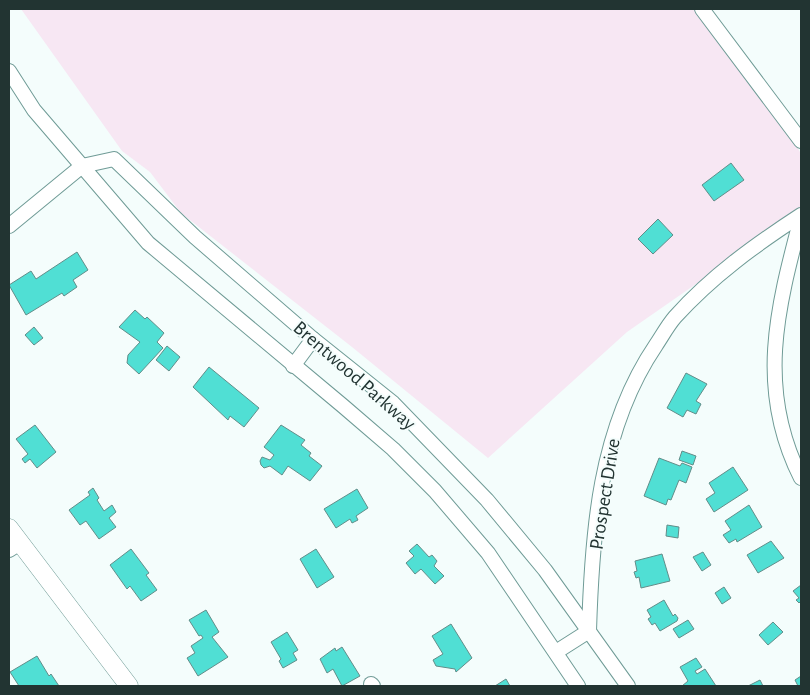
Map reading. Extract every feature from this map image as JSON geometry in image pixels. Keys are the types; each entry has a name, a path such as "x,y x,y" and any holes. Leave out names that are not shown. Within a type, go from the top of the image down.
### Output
{"street":[{"path":"702,9 801,141"},
{"name":"Brentwood Parkway","path":"9,71 34,110 148,243 393,449 435,490 488,553 578,686"},
{"name":"Brentwood Parkway","path":"82,166 114,158 195,237 313,339 393,403 487,500 545,570 628,686"},
{"path":"9,226 82,166"},
{"path":"801,217 785,281 775,338 775,383 782,427 801,478"},
{"name":"Prospect Drive","path":"589,631 599,502 610,442 640,368 674,318 709,283 749,250 801,217"},
{"path":"293,366 313,339"},
{"path":"9,528 14,546 128,686"},
{"path":"556,652 589,631"}],"shaded area":[{"path":"21,9 702,9 776,108 801,154 801,211 627,332 488,458 352,347 181,213 150,172 122,151"}],"building":[{"path":"731,163 744,180 714,201 702,185"},
{"path":"658,219 673,235 653,254 638,239"},
{"path":"77,252 88,270 73,280 77,287 64,296 62,293 26,315 9,285 31,271 36,279"},
{"path":"135,310 145,319 147,317 164,333 157,342 163,348 139,374 127,363 128,355 140,342 119,327"},
{"path":"34,327 43,338 34,345 25,335"},
{"path":"167,346 180,357 169,371 156,360"},
{"path":"209,367 259,408 244,427 230,416 228,420 193,387"},
{"path":"686,373 707,384 696,401 701,404 696,414 687,410 683,417 667,408"},
{"path":"35,425 56,452 37,468 30,459 25,463 22,459 28,454 16,439"},
{"path":"281,425 305,440 301,445 311,453 309,456 322,466 310,481 288,466 282,475 270,466 264,468 261,465 262,457 270,460 274,455 264,447"},
{"path":"682,451 696,456 693,465 679,460"},
{"path":"659,458 680,466 682,463 692,467 686,483 679,480 671,500 668,499 666,505 644,496"},
{"path":"733,467 748,490 714,512 706,499 715,493 709,483"},
{"path":"93,488 99,498 97,500 104,511 112,505 116,512 109,518 116,527 99,539 86,521 80,525 69,510 90,495 88,492"},
{"path":"357,489 368,508 356,516 358,520 352,523 350,519 336,528 324,509"},
{"path":"749,505 762,527 737,542 736,539 729,543 723,535 731,530 725,521"},
{"path":"667,525 679,527 678,538 666,536"},
{"path":"771,541 784,558 758,573 747,555"},
{"path":"417,544 429,557 432,555 437,561 434,566 444,576 435,584 421,569 415,574 406,563 414,556 409,551"},
{"path":"131,549 149,573 146,575 157,590 141,601 130,586 127,589 110,565"},
{"path":"316,549 334,577 317,588 300,559"},
{"path":"703,552 711,565 702,571 693,557"},
{"path":"662,554 670,581 641,588 639,577 636,578 634,572 637,571 635,561"},
{"path":"801,585 801,601 799,603 796,600 799,598 793,591"},
{"path":"724,587 731,598 722,604 715,593"},
{"path":"664,600 673,616 675,614 678,618 677,621 660,631 655,623 652,625 648,619 651,617 647,610"},
{"path":"206,610 219,632 212,637 228,657 198,676 187,658 195,653 191,646 203,638 201,635 199,636 189,620"},
{"path":"688,620 694,629 679,638 673,629"},
{"path":"773,622 783,632 768,645 759,635"},
{"path":"451,624 472,658 456,672 455,669 436,666 433,660 443,654 432,636"},
{"path":"287,632 298,650 293,653 297,660 283,668 279,661 281,659 271,642"},
{"path":"342,647 360,676 342,686 333,669 327,673 320,659 335,648 336,651"},
{"path":"37,656 49,676 51,674 59,686 19,686 10,672"},
{"path":"696,658 702,667 695,671 697,674 705,669 716,686 682,686 688,681 680,667"},
{"path":"801,676 801,686 798,686 795,680"},
{"path":"506,679 510,686 495,686"},
{"path":"760,680 763,686 748,686"}]}
